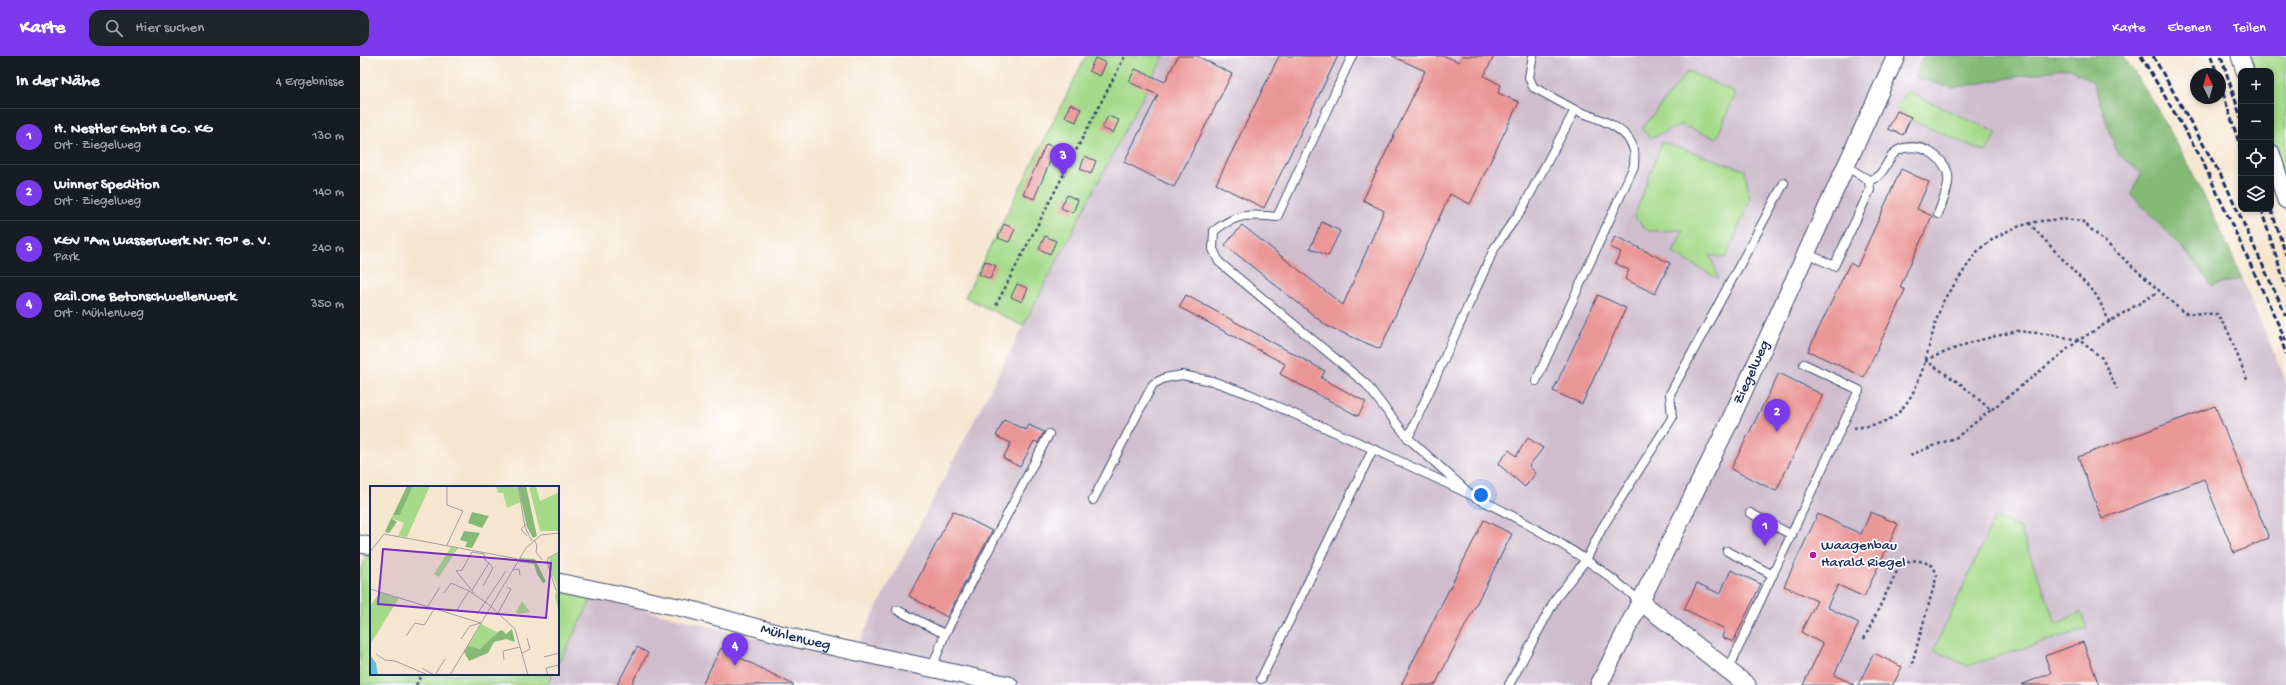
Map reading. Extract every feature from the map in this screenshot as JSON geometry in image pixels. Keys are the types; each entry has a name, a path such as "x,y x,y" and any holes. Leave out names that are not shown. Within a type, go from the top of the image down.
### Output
{"street":[{"name":"Ziegelweg","path":"1599,685 1728,423 1847,167 1896,56"},
{"path":"2240,56 2244,68"},
{"path":"2274,162 2286,200"},
{"path":"360,544 370,546"},
{"name":"Mühlenweg","path":"559,582 688,608 802,640 1007,685"},
{"path":"1641,602 1747,685"}],"lane":[{"path":"1352,56 1277,217 1247,214 1229,220 1214,231 1213,249 1219,262 1366,384 1408,438 1469,493"},
{"path":"1533,56 1528,77 1533,87 1575,110 1618,129 1628,137 1634,151 1634,166 1536,381"},
{"path":"1408,438 1495,247 1522,209 1575,110"},
{"path":"1847,167 1869,180 1878,178 1892,154 1902,148 1913,147 1929,151 1945,162 1948,175 1947,190 1938,214"},
{"path":"1806,253 1834,266 1870,190 1869,180"},
{"path":"1509,685 1556,598 1586,560 1602,528 1672,418 1670,394 1784,183"},
{"path":"1728,670 1859,390 1804,364"},
{"path":"1093,500 1153,384 1165,378 1182,375 1212,381 1249,394 1469,493 1586,560 1612,577 1641,602"},
{"path":"932,668 945,634 1049,434"},
{"path":"1261,680 1373,449"},
{"path":"1750,513 1792,535"},
{"path":"1727,551 1773,575"},
{"path":"897,610 945,634"}],"path":[{"path":"996,305 1125,56"},
{"path":"1842,429 1871,426 1896,415 1910,396 1925,360 1944,300 1979,249 2005,231 2029,222 2063,218 2082,221 2158,292 2184,314 2217,314 2228,331 2248,382"},
{"path":"2029,222 2097,296 2110,323"},
{"path":"1910,455 1957,437 2079,340 2110,323 2158,292"},
{"path":"1925,360 1972,342 2017,331 2046,334 2079,340 2102,358 2117,389"},
{"path":"1925,360 1962,385 1991,410"},
{"path":"1864,639 1900,565 1908,561 1918,559 1933,566 1937,575 1911,667"},
{"path":"416,685 421,675"}],"shaded area":[{"path":"1164,56 2123,56 2182,153 2224,237 2286,381 2286,685 547,685 552,675 559,675 559,662 593,597 849,661"}],"green space":[{"path":"1086,56 1164,56 1023,326 965,297"},
{"path":"1923,56 2123,56 2141,82 2188,164 2203,193 2242,279 2212,286 2187,253 2131,194 2141,173 2117,153 2093,82 2068,68 1952,88 1916,78"},
{"path":"2249,56 2286,56 2286,190 2274,153 2274,68 2246,68 2243,59"},
{"path":"1688,71 1736,93 1717,138 1681,125 1650,138 1642,129"},
{"path":"1909,92 1997,133 1986,152 1910,120 1911,117 1895,109"},
{"path":"1662,142 1745,170 1750,200 1726,258 1710,255 1719,279 1673,253 1683,230 1648,231 1634,217"},
{"path":"1995,517 2020,528 2056,624 2080,612 2088,628 1967,666 1934,650"},
{"path":"370,552 370,675 552,675 547,685 360,685 360,570"},
{"path":"559,591 593,597 559,662"}],"building":[{"path":"1178,56 1197,56 1232,74 1174,187 1124,162 1158,95 1129,82 1135,69 1165,82"},
{"path":"1279,56 1338,56 1264,208 1216,184"},
{"path":"1392,56 1445,56 1459,62 1462,56 1494,56 1484,76 1501,85 1498,93 1519,102 1470,204 1450,194 1380,349 1327,326 1225,245 1242,225 1343,305 1384,211 1363,200 1425,71"},
{"path":"1095,58 1106,63 1100,76 1089,71"},
{"path":"1070,104 1081,109 1076,122 1065,117"},
{"path":"1897,111 1911,117 1903,135 1888,129"},
{"path":"1108,116 1119,120 1113,133 1102,128"},
{"path":"1046,144 1056,148 1034,199 1023,194"},
{"path":"1085,156 1096,161 1091,174 1080,169"},
{"path":"1901,169 1929,182 1917,209 1932,216 1900,287 1905,290 1864,377 1808,351 1850,263 1857,267"},
{"path":"1067,195 1078,200 1073,213 1061,208"},
{"path":"1322,222 1340,231 1328,256 1310,248"},
{"path":"1004,224 1015,229 1009,242 998,238"},
{"path":"1045,236 1056,241 1050,254 1039,249"},
{"path":"1615,236 1670,263 1655,294 1625,279 1629,270 1615,263 1621,252 1610,247"},
{"path":"985,261 996,266 990,279 979,274"},
{"path":"1017,284 1028,288 1022,302 1011,297"},
{"path":"1186,295 1325,371 1321,378 1366,402 1358,416 1280,374 1285,364 1179,307"},
{"path":"1598,295 1626,308 1582,404 1553,391"},
{"path":"1779,373 1823,395 1776,491 1731,469"},
{"path":"2215,406 2269,538 2234,553 2204,479 2102,519 2078,457"},
{"path":"1004,420 1026,430 1029,425 1044,432 1038,443 1034,441 1020,467 1003,458 1011,443 996,436"},
{"path":"1528,438 1543,448 1529,466 1536,473 1525,487 1498,464 1509,450 1516,456"},
{"path":"953,511 992,531 947,617 909,596"},
{"path":"1871,512 1898,524 1864,597 1838,585 1827,607 1859,623 1834,675 1855,685 1803,685 1823,644 1801,632 1817,601 1784,586 1818,514 1861,534"},
{"path":"1484,520 1512,534 1435,685 1401,685"},
{"path":"1731,570 1761,584 1733,642 1722,637 1725,629 1684,609 1697,583 1720,594"},
{"path":"2083,642 2099,685 2021,685 2051,673 2045,656"},
{"path":"637,647 648,653 631,685 617,685"},
{"path":"721,648 794,685 702,685"},
{"path":"1874,653 1902,667 1893,685 1858,685"}],"railway":[{"path":"2141,56 2200,156 2286,341"},
{"path":"2153,56 2224,181 2286,316"},
{"path":"2211,56 2215,68"},
{"path":"2221,56 2238,109"},
{"path":"2226,103 2238,140"},
{"path":"2262,212 2286,287"},
{"path":"2272,212 2286,255"},
{"path":"2280,336 2286,354"}],"place":[{"name":"KGV \"Am Wasserwerk Nr. 90\" e. V.","path":"1063,176"},
{"name":"Winner Spedition","path":"1777,432"},
{"name":"H. Nestler GmbH & Co. KG","path":"1765,546"},
{"name":"Waagenbau Harald Riegel","path":"1813,555"},
{"name":"Rail.One Betonschwellenwerk","path":"735,666"}]}
